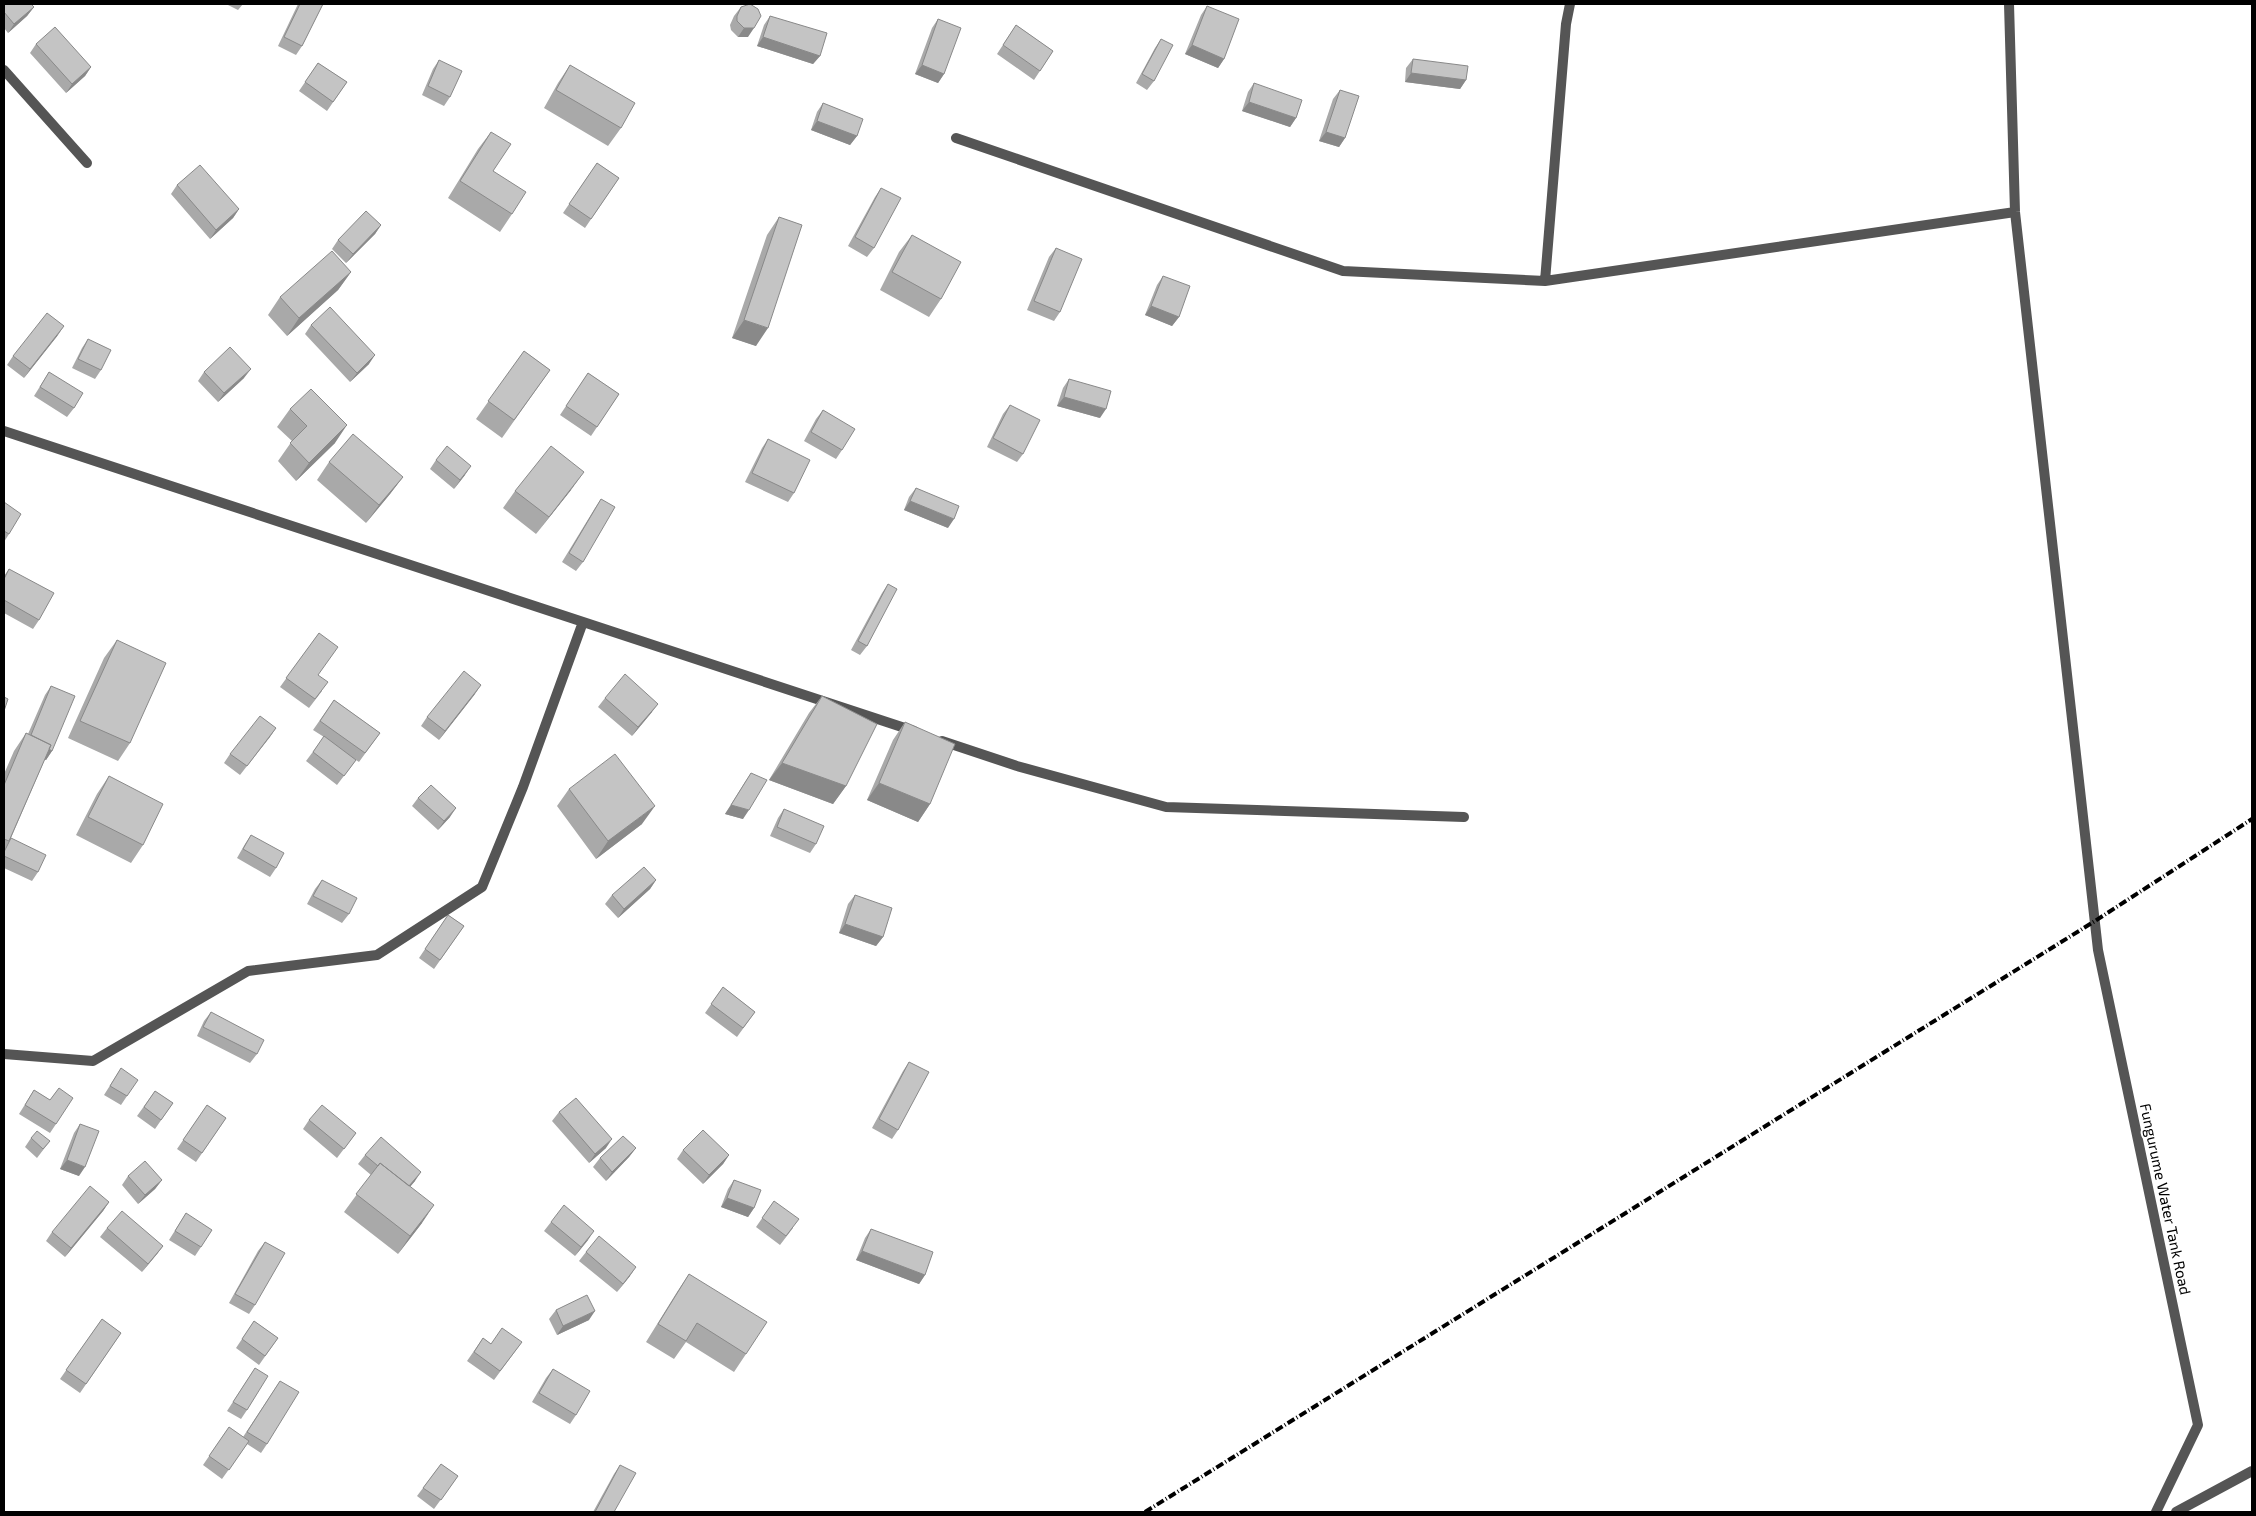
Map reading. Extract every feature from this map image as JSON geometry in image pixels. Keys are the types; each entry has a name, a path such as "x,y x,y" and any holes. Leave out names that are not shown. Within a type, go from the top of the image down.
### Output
{"street":[{"path":"1545,281 1566,24 1570,4"},
{"name":"Fungurume Water Tank Road","path":"2009,4 2015,212 2092,882 2098,950 2198,1425 2156,1512"},
{"path":"4,70 87,163"},
{"path":"956,138 1343,272 1545,281 2015,212"},
{"path":"4,430 1017,766 1166,807 1464,817"},
{"path":"4,1054 93,1061 248,971 377,955 482,887 522,787 583,622"},
{"path":"2176,1512 2252,1471"}],"building":[{"path":"4,4 31,4 34,7 14,24 4,12"},
{"path":"300,4 323,4 302,46 284,37"},
{"path":"750,4 758,9 761,16 754,28 744,28 737,21 737,16 741,7"},
{"path":"1207,6 1239,19 1224,59 1192,45"},
{"path":"770,16 827,33 820,56 763,37"},
{"path":"938,19 961,28 944,74 922,65"},
{"path":"1016,25 1053,51 1040,71 1003,45"},
{"path":"55,27 91,67 72,84 36,44"},
{"path":"1161,39 1173,45 1154,81 1142,74"},
{"path":"1413,59 1468,66 1466,80 1411,73"},
{"path":"439,60 462,71 450,97 428,86"},
{"path":"318,63 347,82 333,102 305,82"},
{"path":"570,65 635,103 621,128 556,90"},
{"path":"1254,83 1302,100 1296,118 1249,102"},
{"path":"1340,90 1359,96 1345,138 1326,132"},
{"path":"823,103 863,119 857,136 817,121"},
{"path":"491,132 511,144 493,171 526,192 512,214 460,181"},
{"path":"597,163 619,178 591,219 569,204"},
{"path":"200,165 239,209 216,230 177,185"},
{"path":"881,188 901,198 874,248 855,237"},
{"path":"366,211 381,225 353,254 338,240"},
{"path":"779,217 802,225 768,328 744,320"},
{"path":"912,235 961,262 941,299 892,272"},
{"path":"1056,248 1082,259 1060,312 1034,301"},
{"path":"332,251 351,272 299,318 280,297"},
{"path":"1163,276 1190,286 1179,317 1151,306"},
{"path":"330,307 375,355 357,373 311,325"},
{"path":"47,313 64,326 30,369 13,356"},
{"path":"88,339 111,350 101,370 78,359"},
{"path":"230,347 251,369 224,393 204,372"},
{"path":"524,351 550,370 514,420 488,401"},
{"path":"49,372 83,393 74,408 40,387"},
{"path":"588,373 619,394 597,427 566,406"},
{"path":"1069,379 1111,391 1106,409 1064,397"},
{"path":"311,389 347,425 309,463 290,443 307,426 290,409"},
{"path":"1010,405 1040,420 1023,454 993,438"},
{"path":"823,410 855,429 842,450 811,432"},
{"path":"353,434 403,477 379,505 329,462"},
{"path":"768,439 810,460 794,493 752,473"},
{"path":"447,446 471,466 460,480 436,460"},
{"path":"551,446 584,472 549,517 515,491"},
{"path":"916,488 959,506 954,519 910,501"},
{"path":"601,499 615,507 583,562 569,553"},
{"path":"4,502 21,514 9,534 4,531"},
{"path":"9,569 54,593 39,620 4,600 4,579"},
{"path":"888,584 897,589 867,646 858,641"},
{"path":"319,633 338,647 318,675 328,682 315,699 286,678"},
{"path":"117,640 166,663 130,743 80,721"},
{"path":"464,671 481,685 445,731 427,717"},
{"path":"625,674 658,704 638,727 605,698"},
{"path":"51,686 75,696 52,751 49,749 51,745 31,735"},
{"path":"822,696 877,724 846,786 782,763"},
{"path":"4,697 8,699 4,711"},
{"path":"334,700 380,733 365,753 320,721"},
{"path":"260,716 276,728 247,766 230,754"},
{"path":"905,722 955,744 930,804 879,783"},
{"path":"26,733 51,745 9,841 4,839 4,785"},
{"path":"324,736 356,760 344,776 313,752"},
{"path":"615,754 655,806 608,841 569,789"},
{"path":"751,773 767,780 749,810 731,805"},
{"path":"109,776 163,804 143,845 88,817"},
{"path":"431,785 456,808 444,821 418,798"},
{"path":"784,809 824,826 816,844 777,827"},
{"path":"251,835 284,853 276,868 243,849"},
{"path":"11,838 46,855 38,872 4,856"},
{"path":"644,867 656,880 624,909 612,895"},
{"path":"322,880 357,898 349,914 313,896"},
{"path":"855,895 892,908 883,937 845,924"},
{"path":"448,915 464,926 440,960 425,949"},
{"path":"723,987 755,1012 743,1028 711,1004"},
{"path":"211,1012 264,1040 257,1054 203,1027"},
{"path":"909,1062 929,1072 898,1130 879,1119"},
{"path":"121,1068 138,1080 127,1096 110,1086"},
{"path":"59,1088 73,1098 56,1124 25,1105 34,1090 50,1100"},
{"path":"155,1091 173,1103 161,1120 144,1107"},
{"path":"576,1098 612,1139 595,1154 559,1112"},
{"path":"207,1105 226,1118 202,1153 183,1140"},
{"path":"322,1105 356,1133 344,1149 309,1120"},
{"path":"80,1124 99,1131 85,1167 67,1160"},
{"path":"703,1130 729,1155 709,1175 683,1150"},
{"path":"37,1131 50,1141 43,1149 31,1138"},
{"path":"623,1136 636,1148 612,1172 600,1158"},
{"path":"381,1137 421,1172 409,1186 380,1163 378,1166 365,1155"},
{"path":"145,1161 162,1180 145,1195 128,1176"},
{"path":"380,1163 434,1205 410,1236 356,1194"},
{"path":"734,1180 761,1190 754,1208 727,1198"},
{"path":"90,1186 109,1202 71,1248 52,1232"},
{"path":"774,1201 799,1219 786,1236 762,1218"},
{"path":"564,1205 594,1231 581,1247 551,1222"},
{"path":"122,1211 163,1246 148,1264 107,1228"},
{"path":"186,1213 212,1230 201,1247 175,1231"},
{"path":"871,1229 933,1252 925,1275 862,1251"},
{"path":"599,1236 636,1267 623,1284 586,1252"},
{"path":"265,1242 285,1253 255,1305 235,1294"},
{"path":"689,1274 767,1322 746,1354 697,1323 686,1341 658,1324"},
{"path":"587,1295 595,1311 563,1326 556,1310"},
{"path":"102,1319 121,1333 86,1384 66,1370"},
{"path":"254,1321 278,1338 265,1356 242,1339"},
{"path":"502,1328 522,1342 500,1371 474,1352 483,1338 491,1344"},
{"path":"255,1368 268,1376 247,1410 233,1402"},
{"path":"553,1369 590,1391 576,1415 539,1393"},
{"path":"280,1381 299,1392 267,1444 247,1432"},
{"path":"229,1427 249,1441 229,1470 209,1456"},
{"path":"441,1464 458,1476 441,1500 423,1488"},
{"path":"620,1465 636,1473 614,1512 595,1512"}],"railway":[{"path":"1145,1512 2095,921 2252,819"}]}
